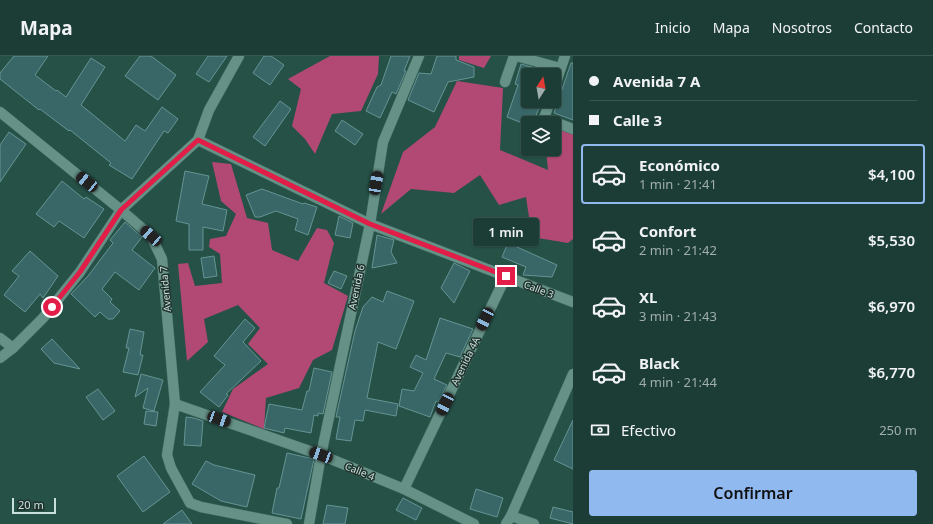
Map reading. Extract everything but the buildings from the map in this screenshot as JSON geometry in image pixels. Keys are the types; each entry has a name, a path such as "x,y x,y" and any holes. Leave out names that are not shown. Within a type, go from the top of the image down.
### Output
{"street":[{"path":"0,358 13,348 43,318 80,272 121,210 198,140 209,110 239,56"},
{"name":"Avenida 6","path":"309,524 321,455 370,224 383,142 419,56"},
{"path":"505,82 515,56 560,68 565,56"},
{"path":"548,108 544,118 573,129"},
{"path":"0,112 121,210"},
{"name":"Calle 3","path":"198,140 370,224 573,302"},
{"name":"Avenida 7","path":"121,210 151,236 162,259 175,404 167,455 171,468 190,503 201,507 287,524"},
{"name":"Avenida 4A","path":"404,489 506,276"},
{"path":"0,338 13,348"},
{"path":"534,524 508,520 573,374"},
{"name":"Calle 4","path":"175,404 321,455 404,489 474,524"}],"shaded area":[{"path":"330,56 379,56 378,74 361,111 332,114 315,154 305,139 292,126 301,89 288,79"},
{"path":"459,56 491,56 484,68 459,60"},
{"path":"457,81 503,88 500,150 548,170 547,156 561,156 561,131 573,131 573,239 568,243 532,237 526,197 499,205 480,175 454,193 411,189 381,214 403,152 435,127"},
{"path":"212,162 231,164 247,218 268,223 272,250 298,261 317,228 327,230 334,243 324,283 348,296 332,350 313,360 299,388 266,398 264,429 222,412 233,389 268,364 248,344 260,328 238,305 204,319 208,342 187,361 178,264 188,263 195,286 222,283 220,254 209,247 210,239 226,236 236,214 221,201"}],"route":[{"path":"52,307 80,272 121,210 198,140 370,224 506,276"}]}
